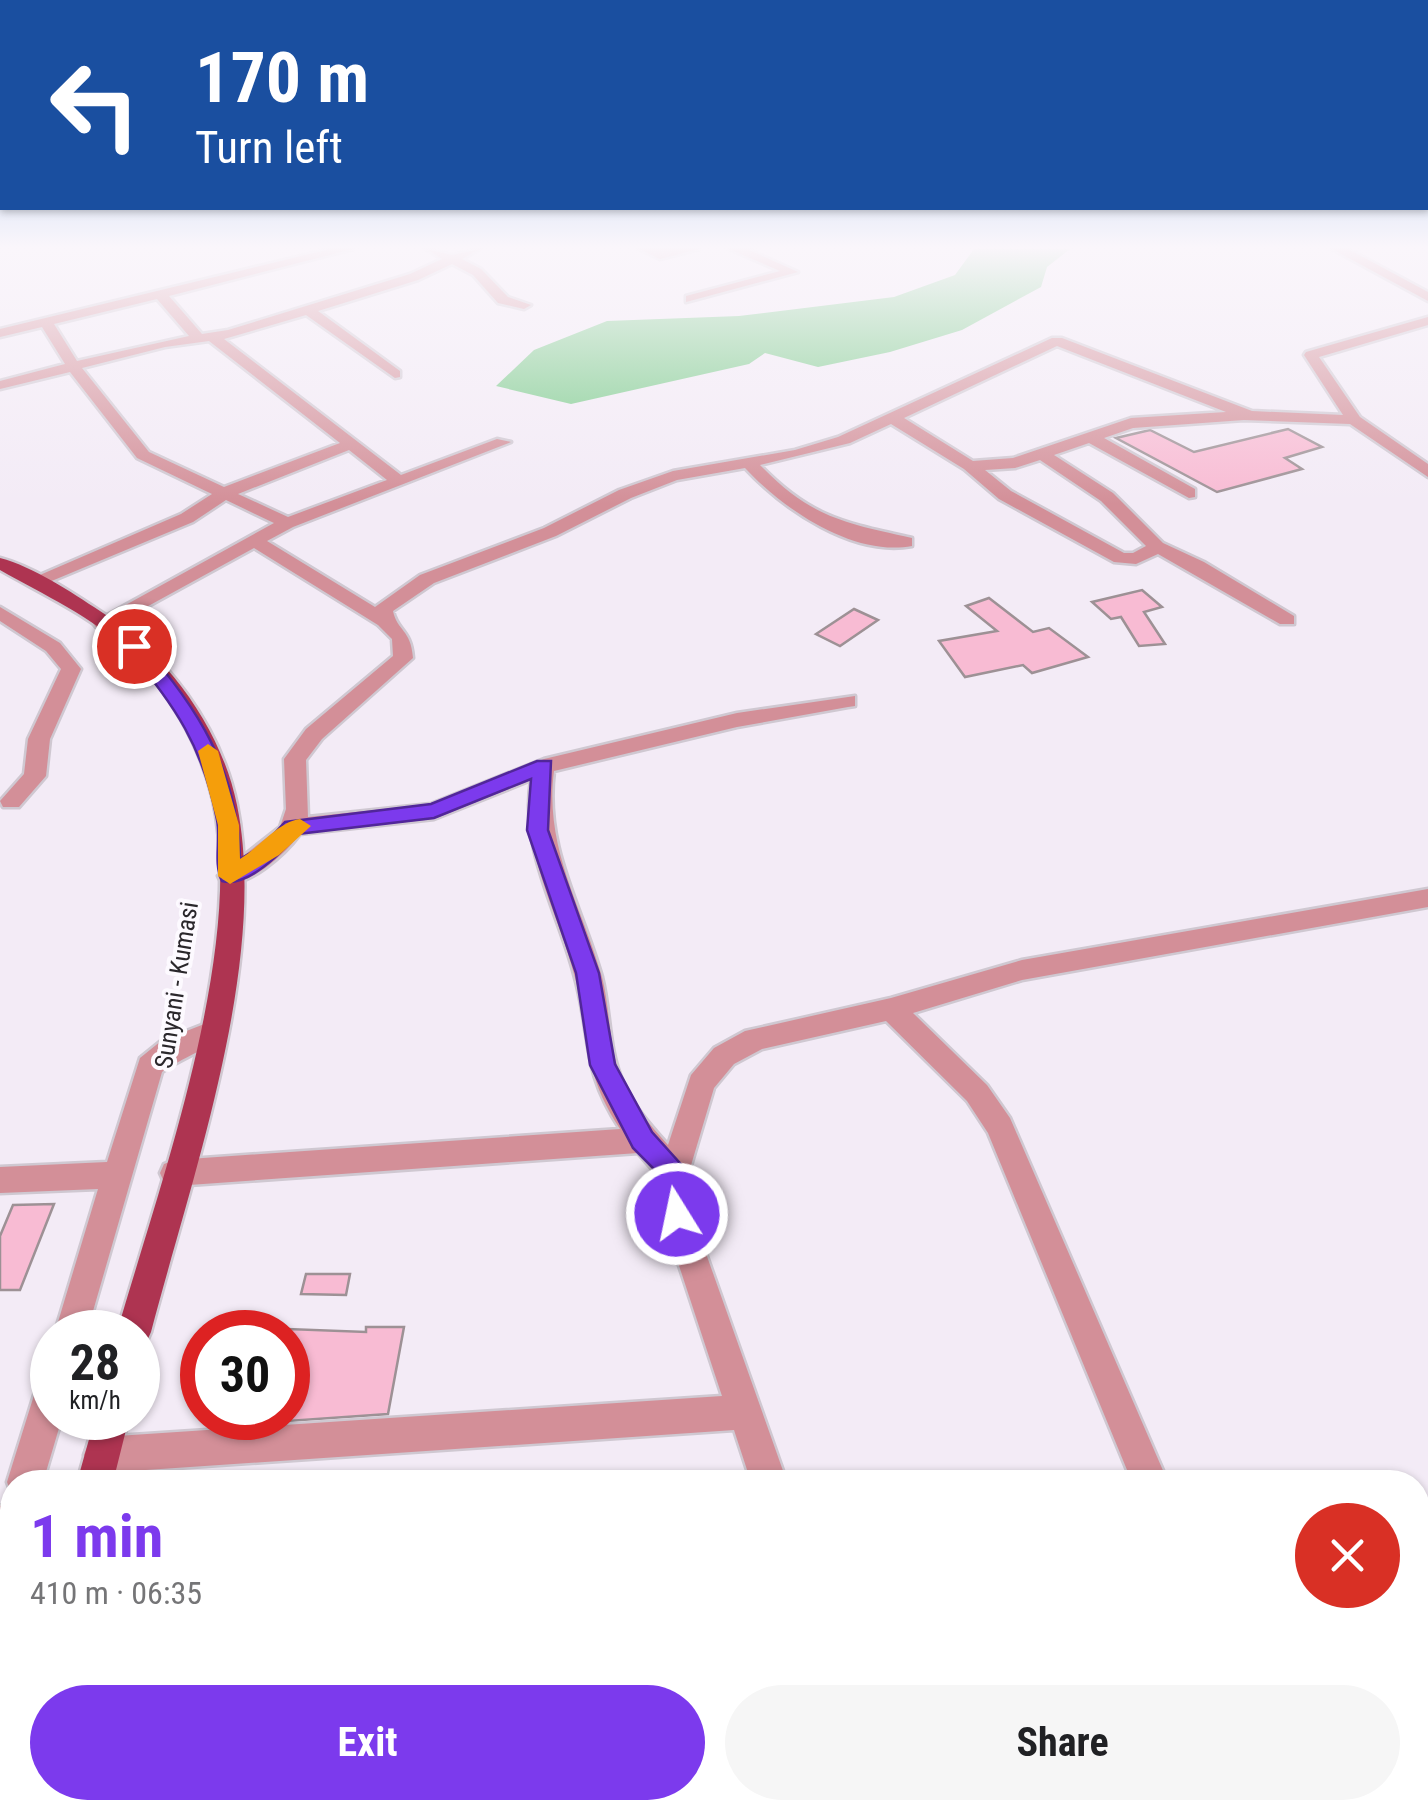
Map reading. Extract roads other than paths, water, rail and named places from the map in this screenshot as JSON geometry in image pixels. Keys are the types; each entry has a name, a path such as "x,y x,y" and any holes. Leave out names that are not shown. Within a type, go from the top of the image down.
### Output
{"main road":[{"name":"Sunyani - Kumasi","path":"12,572 103,623 134,646 178,696 212,759 228,825 227,932 212,1032 140,1310"},
{"path":"99,1469 106,1440"}],"street":[{"path":"53,334 73,366 143,455 286,523"},
{"path":"202,334 398,480"},
{"path":"0,385 222,334"},
{"path":"341,334 395,374"},
{"path":"1380,334 1312,354 1354,420 1428,472"},
{"path":"385,621 383,609 427,579 550,532 625,494 673,476 844,440 1057,342 1249,415"},
{"path":"970,466 1015,463 1131,424 1249,415 1354,420"},
{"path":"892,418 970,466 1005,494 1120,558 1136,559 1157,548"},
{"path":"1090,437 1189,493"},
{"path":"103,623 286,523 503,442"},
{"path":"12,572 187,518 226,492 350,444"},
{"path":"1042,454 1107,497 1157,548 1198,566 1287,620"},
{"path":"1410,459 1428,458"},
{"path":"748,462 807,515 879,541 906,542"},
{"path":"230,876 271,850 292,827 299,810 295,760 314,734 403,658 402,638 385,621 254,541"},
{"path":"0,613 53,646 70,669 38,739 36,776 11,802"},
{"path":"292,827 434,811 544,766 737,720 848,701"},
{"path":"544,766 537,798 538,830 588,973 602,1065 643,1140 674,1172"},
{"path":"764,1470 677,1214 674,1172 701,1083 724,1056 755,1039 892,1009 1022,970 1428,898"},
{"path":"892,1009 976,1093 1000,1128 1145,1470"},
{"path":"77,1310 150,1066 171,1049 212,1032"},
{"path":"175,1173 643,1140"},
{"path":"0,1180 115,1175"},
{"path":"99,1469 745,1412"},
{"path":"28,1470 37,1440"}]}
